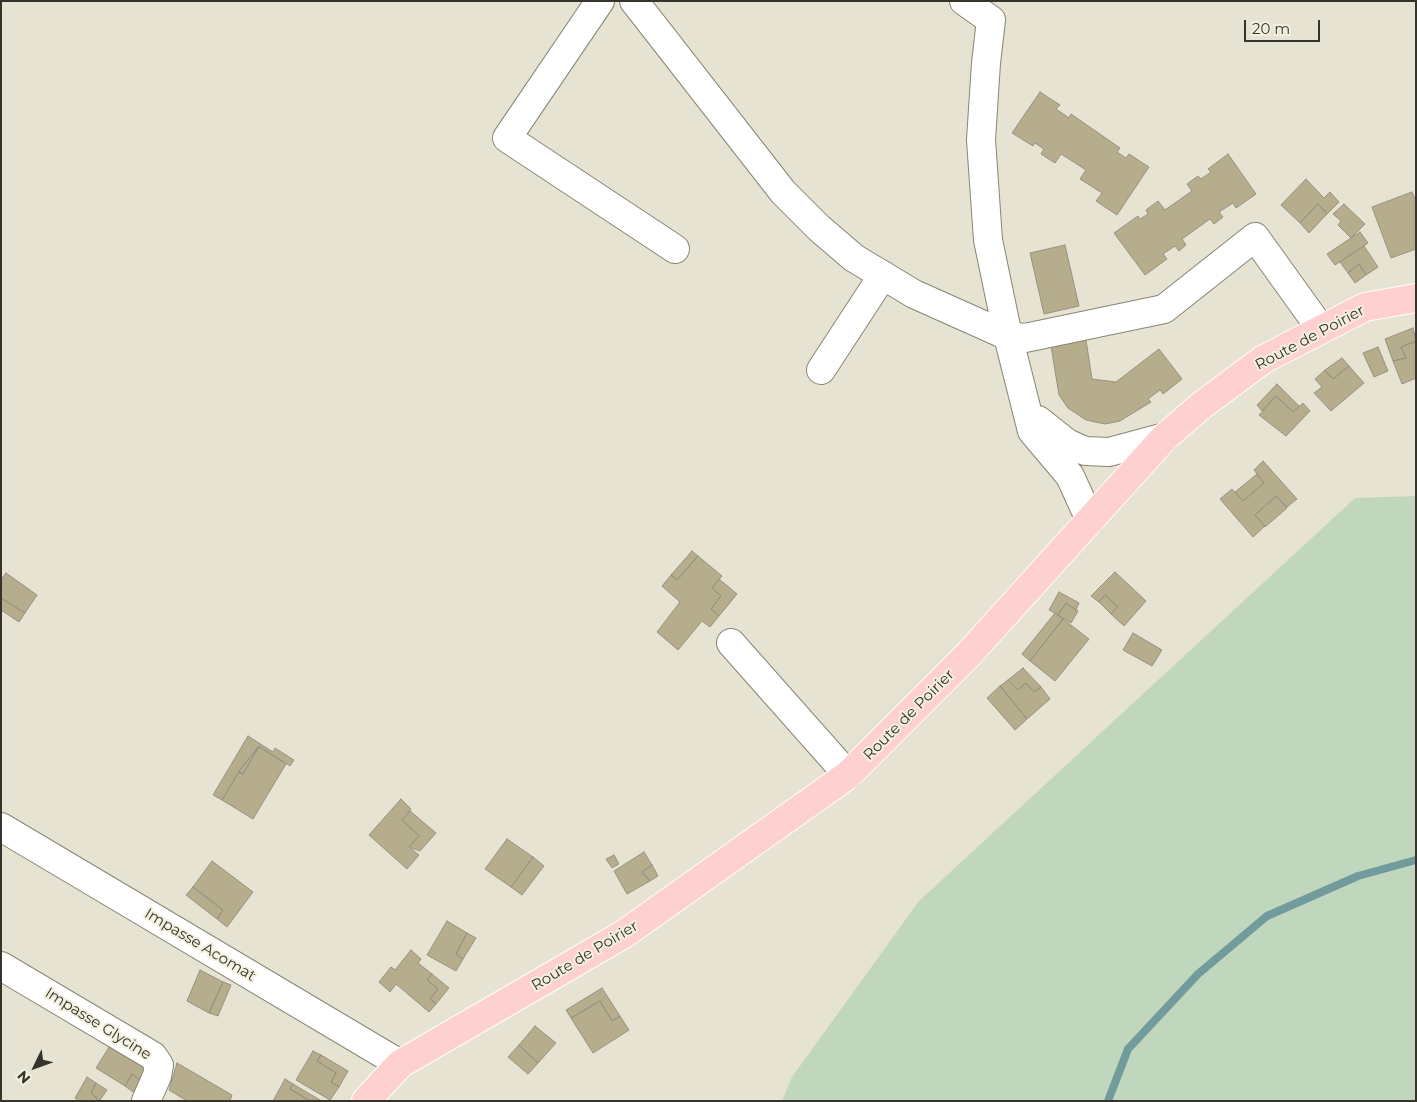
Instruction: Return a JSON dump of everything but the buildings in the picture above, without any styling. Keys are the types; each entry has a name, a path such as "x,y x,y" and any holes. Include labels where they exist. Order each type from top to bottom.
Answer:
{"main road":[{"name":"Route de Poirier","path":"366,1101 400,1064 624,934 848,775 968,655 1165,437 1202,405 1264,359 1365,307 1416,298"}],"street":[{"path":"600,1 507,138 675,249"},
{"path":"634,1 783,192 819,228 854,258 914,294 1008,336 1025,338 1164,309 1255,236 1321,329"},
{"path":"964,1 991,20 981,140 988,240 1008,336 1032,431 1070,476 1090,520"},
{"path":"821,370 883,276"},
{"path":"1024,397 1039,421 1067,443 1085,451 1109,452 1165,437"},
{"path":"731,643 848,775"},
{"name":"Impasse Acomat","path":"1,827 400,1064"},
{"name":"Impasse Glycine","path":"1,966 154,1056 159,1065 157,1076 146,1101"}],"green space":[{"path":"1416,496 1416,1101 782,1101 792,1077 919,901 1355,498"}],"waterway":[{"path":"1108,1101 1128,1049 1198,974 1267,916 1358,876 1416,860"}]}
